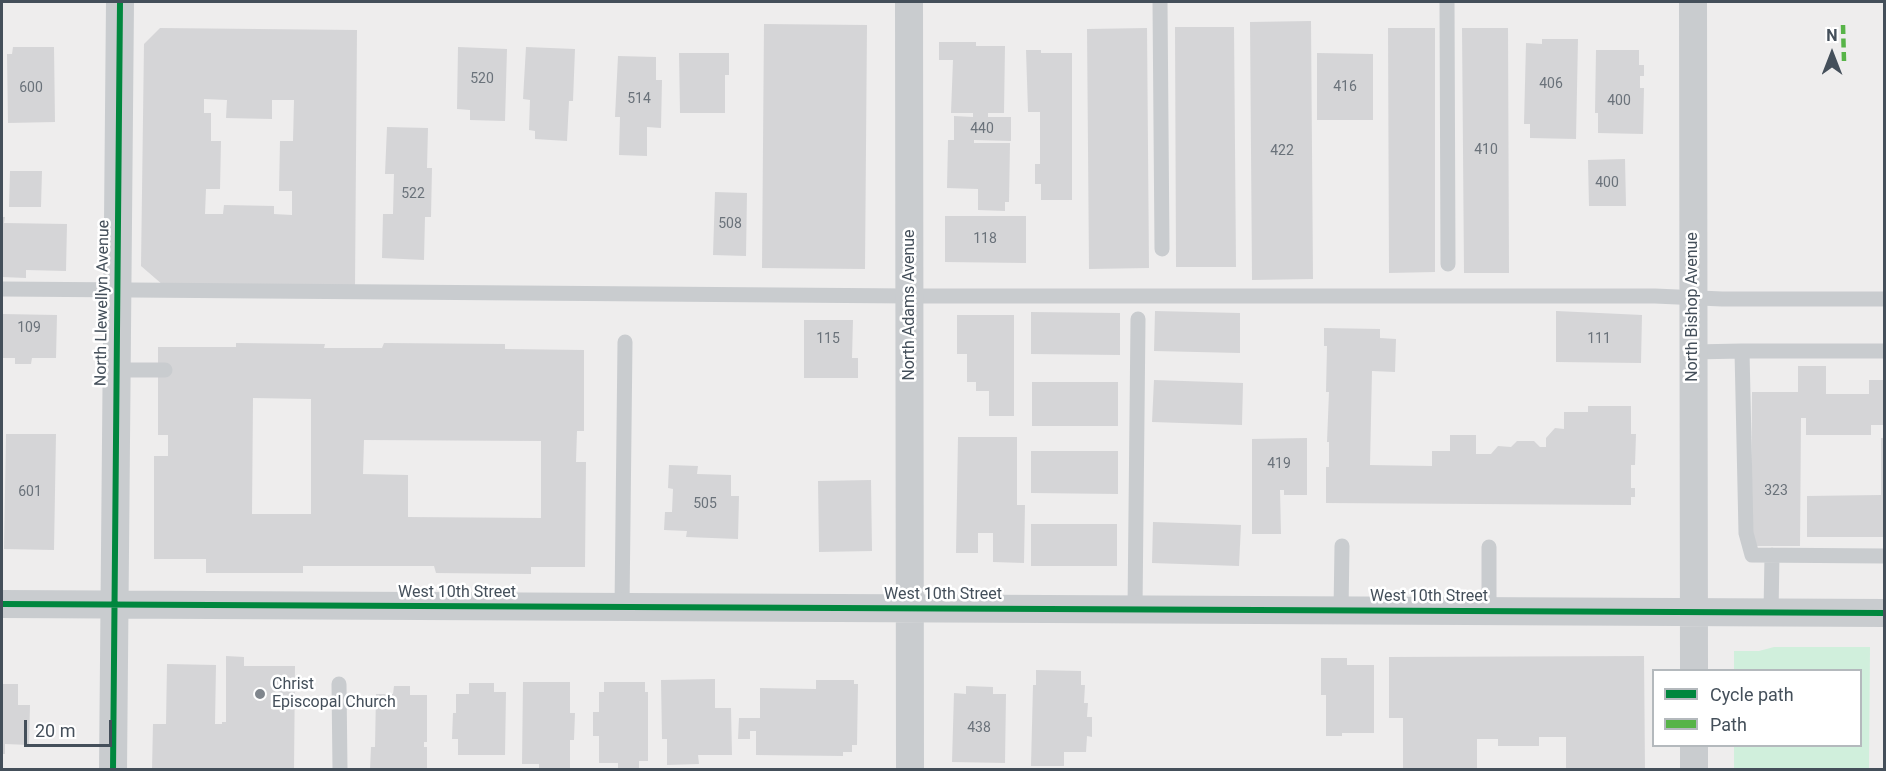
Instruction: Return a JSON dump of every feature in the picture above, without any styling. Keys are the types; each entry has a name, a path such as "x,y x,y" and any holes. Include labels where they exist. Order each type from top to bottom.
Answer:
{"street":[{"name":"North Llewellyn Avenue","path":"113,770 120,2"},
{"name":"North Adams Avenue","path":"909,2 910,770"},
{"name":"North Bishop Avenue","path":"1693,2 1694,669"},
{"name":"West 10th Street","path":"2,604 1884,613"},
{"path":"1694,747 1694,770"}],"lane":[{"path":"1160,2 1162,249"},
{"path":"1447,2 1448,264"},
{"path":"2,289 910,296 1655,296 1884,299"},
{"path":"1135,609 1138,319"},
{"path":"622,607 625,342"},
{"path":"1742,351 1746,533 1752,555 1884,556"},
{"path":"1693,352 1884,351"},
{"path":"116,370 165,370"},
{"path":"1341,611 1342,546"},
{"path":"1489,547 1489,611"},
{"path":"1772,555 1772,613"},
{"path":"339,684 340,770"}],"green space":[{"path":"1774,647 1870,647 1869,769 1734,769 1734,747 1862,747 1862,669 1734,669 1734,651 1759,651"}],"building":[{"path":"1311,21 1313,279 1252,280 1250,22"},
{"path":"764,24 867,25 865,269 762,268"},
{"path":"1175,27 1234,27 1236,267 1176,267"},
{"path":"160,28 357,30 355,286 163,285 141,266 144,44","holes":["204,99 227,100 226,118 272,119 272,100 294,100 293,141 280,141 279,191 292,191 292,215 274,214 274,206 224,205 223,214 205,214 206,189 220,189 221,141 211,141 211,113 204,113"]},
{"path":"1147,28 1149,268 1089,269 1087,29"},
{"path":"1388,28 1435,28 1435,272 1389,273"},
{"path":"1462,28 1508,28 1509,273 1464,273"},
{"path":"1542,39 1578,39 1576,139 1530,138 1530,124 1524,124 1526,43 1542,44"},
{"path":"939,42 976,42 976,46 1005,46 1004,113 988,113 988,117 1011,117 1011,141 974,140 974,143 1010,143 1009,202 1005,202 1005,211 978,210 978,189 947,188 948,140 954,140 954,116 973,117 973,113 951,113 953,60 939,60"},
{"path":"13,47 54,47 55,122 8,123 7,54 12,54"},
{"path":"458,47 507,49 505,121 470,120 470,110 457,109"},
{"path":"526,47 575,49 573,101 569,101 567,141 535,139 535,131 529,130 530,100 523,99"},
{"path":"1026,50 1041,50 1041,53 1072,53 1072,200 1041,200 1041,184 1035,184 1035,164 1040,164 1040,112 1028,112"},
{"path":"1596,50 1639,50 1639,65 1644,65 1644,76 1640,76 1640,88 1644,88 1643,134 1598,133 1598,113 1595,113"},
{"path":"679,53 729,53 729,75 725,75 725,113 680,113"},
{"path":"1317,53 1373,54 1373,120 1317,120"},
{"path":"618,56 656,57 656,80 662,80 661,128 647,127 647,156 619,155 620,117 615,117"},
{"path":"387,127 428,128 427,168 432,168 431,217 425,217 424,260 382,258 383,214 393,214 394,174 385,174"},
{"path":"1625,159 1626,206 1589,206 1588,160"},
{"path":"10,171 42,171 41,207 9,207"},
{"path":"715,192 747,193 746,256 713,255"},
{"path":"945,216 1026,216 1026,263 945,262"},
{"path":"2,217 5,217 4,223 67,224 66,271 26,270 26,278 2,277"},
{"path":"1155,311 1240,313 1240,353 1154,351"},
{"path":"1556,311 1642,315 1641,363 1556,362"},
{"path":"1031,312 1120,313 1120,355 1031,354"},
{"path":"2,314 57,315 56,358 32,358 31,364 15,364 15,358 2,358"},
{"path":"957,315 1014,315 1014,416 989,416 989,391 976,391 976,382 967,382 967,354 957,354"},
{"path":"804,320 853,320 852,358 858,358 858,378 804,378"},
{"path":"1324,328 1380,329 1380,338 1396,339 1395,372 1372,371 1370,465 1432,466 1432,451 1450,451 1450,435 1476,435 1476,454 1491,454 1498,446 1511,447 1517,441 1534,441 1540,447 1546,447 1546,438 1555,428 1564,429 1564,412 1588,412 1588,406 1631,406 1631,434 1636,434 1635,465 1631,465 1631,488 1635,488 1635,497 1631,497 1631,505 1326,503 1326,467 1329,467 1329,442 1327,442 1329,392 1326,392 1327,346 1324,346"},
{"path":"236,343 325,344 324,348 382,348 384,343 505,344 505,349 584,350 584,431 577,431 576,462 586,462 585,567 531,567 531,574 436,573 434,566 303,566 303,573 206,573 206,559 154,559 154,456 168,456 168,435 158,435 158,347 236,347","holes":["253,398 311,399 311,514 252,514","364,440 541,441 541,518 408,517 408,475 363,474"]},
{"path":"1798,366 1826,366 1826,394 1869,394 1869,380 1884,380 1884,425 1871,425 1871,435 1806,435 1806,418 1801,418 1800,546 1751,546 1752,392 1798,392"},
{"path":"1154,380 1243,383 1242,425 1152,422"},
{"path":"1032,382 1118,382 1118,426 1032,426"},
{"path":"6,434 56,434 54,550 4,549"},
{"path":"958,437 1017,437 1017,505 1025,505 1024,563 993,562 993,533 978,533 978,553 956,553"},
{"path":"1307,438 1307,495 1284,495 1284,490 1280,490 1281,534 1252,534 1252,439"},
{"path":"1881,438 1884,438 1884,537 1807,537 1807,496 1881,495"},
{"path":"1031,451 1118,451 1118,494 1031,493"},
{"path":"669,465 698,466 697,474 731,475 731,496 739,496 738,539 686,537 687,531 664,530 665,512 672,512 673,489 668,488"},
{"path":"871,480 872,551 819,552 818,481"},
{"path":"1153,522 1241,525 1239,566 1152,563"},
{"path":"1031,524 1117,524 1117,566 1031,566"},
{"name":"Christ Episcopal Church","path":"226,656 244,657 244,666 295,666 294,770 152,770 153,724 166,724 167,664 216,665 215,724 222,724 226,722"},
{"path":"1644,656 1645,770 1566,770 1566,737 1539,737 1539,746 1498,746 1498,739 1477,739 1477,770 1403,770 1403,718 1389,718 1389,657"},
{"path":"1321,658 1347,658 1347,665 1374,665 1374,733 1342,733 1342,736 1326,736 1326,695 1321,695"},
{"path":"1036,670 1081,671 1081,685 1085,685 1084,703 1088,703 1087,717 1092,717 1092,737 1087,736 1086,752 1064,752 1064,766 1031,766 1033,685 1036,685"},
{"path":"715,679 715,708 731,708 732,755 698,755 699,764 667,765 667,739 662,739 661,680"},
{"path":"816,680 854,680 854,684 858,684 857,745 852,745 852,752 843,752 843,756 756,755 756,731 750,731 750,739 738,739 739,718 760,718 760,688 816,689"},
{"path":"523,682 570,682 570,713 575,713 574,740 570,740 570,770 539,770 539,764 522,764"},
{"path":"604,682 645,682 645,692 648,692 648,761 639,761 639,769 618,769 618,763 599,763 599,736 593,736 593,712 599,712 599,692 604,692"},
{"path":"469,683 494,683 494,692 506,692 505,755 458,755 458,739 452,739 453,713 456,713 456,694 469,694"},
{"path":"2,684 18,684 18,705 30,705 29,745 5,744 5,754 2,754"},
{"path":"394,686 410,686 410,695 427,695 427,742 424,742 424,747 427,747 427,770 370,770 371,747 375,747 376,694 393,694"},
{"path":"966,686 993,687 993,694 1006,694 1005,763 952,762 954,693 966,694"}],"marked path":[{"path":"1843,25 1844,61"}],"cycle path":[{"path":"113,770 120,2"},
{"path":"2,604 1884,613"}],"place":[{"name":"Christ Episcopal Church","path":"260,694"}]}
